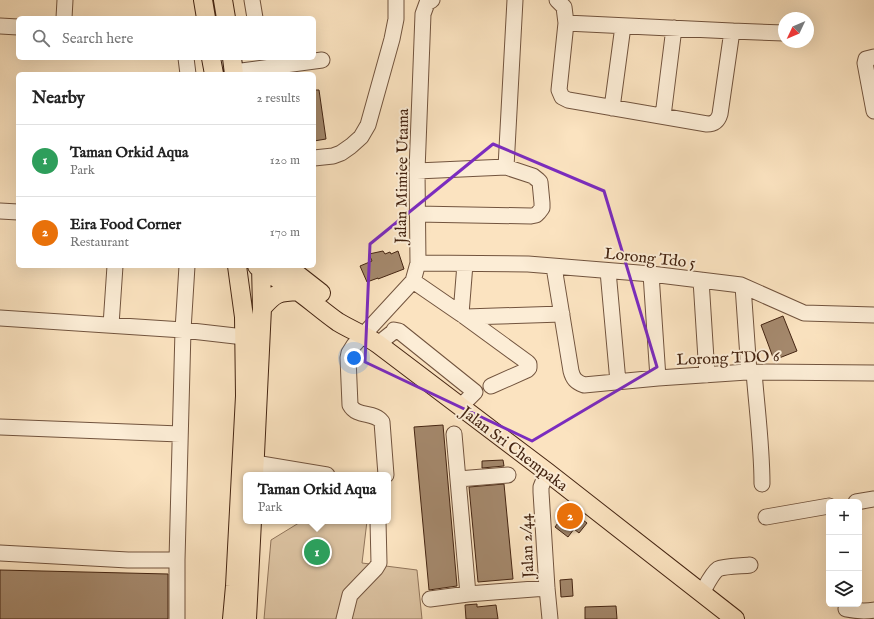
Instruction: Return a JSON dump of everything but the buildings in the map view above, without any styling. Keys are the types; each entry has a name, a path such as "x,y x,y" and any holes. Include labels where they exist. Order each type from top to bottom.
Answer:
{"main road":[{"path":"203,0 206,16"},
{"path":"223,0 226,16"},
{"path":"212,60 214,72"},
{"path":"237,268 244,317"},
{"path":"232,619 245,396 244,317 248,280 257,268"},
{"path":"254,469 262,308 258,268"},
{"name":"Jalan Sri Chempaka","path":"260,268 276,277 292,275 344,312 369,338 547,472 735,619"},
{"path":"262,308 270,298 284,292 292,275"},
{"path":"247,619 252,524"}],"street":[{"path":"64,16 65,0"},
{"path":"252,0 255,16"},
{"path":"316,158 333,156 341,153 361,136 368,125 392,39 396,19 396,0"},
{"name":"Jalan Mimiee Utama","path":"414,281 418,263 417,171 423,14 427,3 432,0"},
{"path":"506,166 515,0"},
{"path":"557,0 564,7 566,23 559,85 560,94 565,99 612,108 711,124 715,122 720,114 732,31"},
{"path":"566,23 778,33"},
{"path":"0,26 16,27"},
{"path":"612,108 623,26"},
{"path":"663,116 674,28"},
{"path":"874,57 866,59 865,63 874,111"},
{"path":"186,60 188,72"},
{"path":"234,68 263,63 322,60"},
{"path":"417,171 506,166 533,176 538,180 542,204 542,208 539,212 536,215 531,216 418,214"},
{"path":"0,212 16,212"},
{"name":"Lorong Tdo 5","path":"418,263 528,264 651,274 743,286 802,313 874,316"},
{"path":"464,316 465,264"},
{"path":"464,316 562,314 554,267"},
{"path":"111,325 114,268"},
{"path":"177,619 180,434 183,330 187,268"},
{"path":"608,271 618,382"},
{"path":"651,274 658,378"},
{"path":"701,280 707,375"},
{"path":"386,472 382,422 376,417 354,411 349,401 348,355 351,350 369,338 414,281 529,364 529,368 526,370 491,386"},
{"path":"743,286 751,372 760,435 762,484"},
{"name":"Lorong TDO 6","path":"562,314 573,378 578,383 584,385 658,378 751,372 874,373"},
{"path":"0,318 183,330 244,337"},
{"path":"0,427 180,434"},
{"path":"454,434 468,594"},
{"path":"254,469 290,472"},
{"name":"Jalan 2/44","path":"547,472 541,487 541,492 550,619"},
{"path":"458,479 508,475"},
{"path":"862,501 874,499"},
{"path":"766,517 826,507"},
{"path":"344,619 350,595 379,563 378,524"},
{"path":"0,553 128,560 177,560"},
{"path":"702,593 715,572 719,569 724,567 750,565"},
{"path":"430,599 468,594 547,588"},
{"path":"846,609 866,612 874,610"}],"highlighted area":[{"path":"493,144 604,191 657,367 532,441 365,362 370,244"}],"shaded area":[{"path":"297,524 367,524 362,563 417,570 422,619 264,619 271,540"}],"place":[{"name":"Eira Food Corner","path":"570,516"},
{"name":"Taman Orkid Aqua","path":"317,552"}]}
